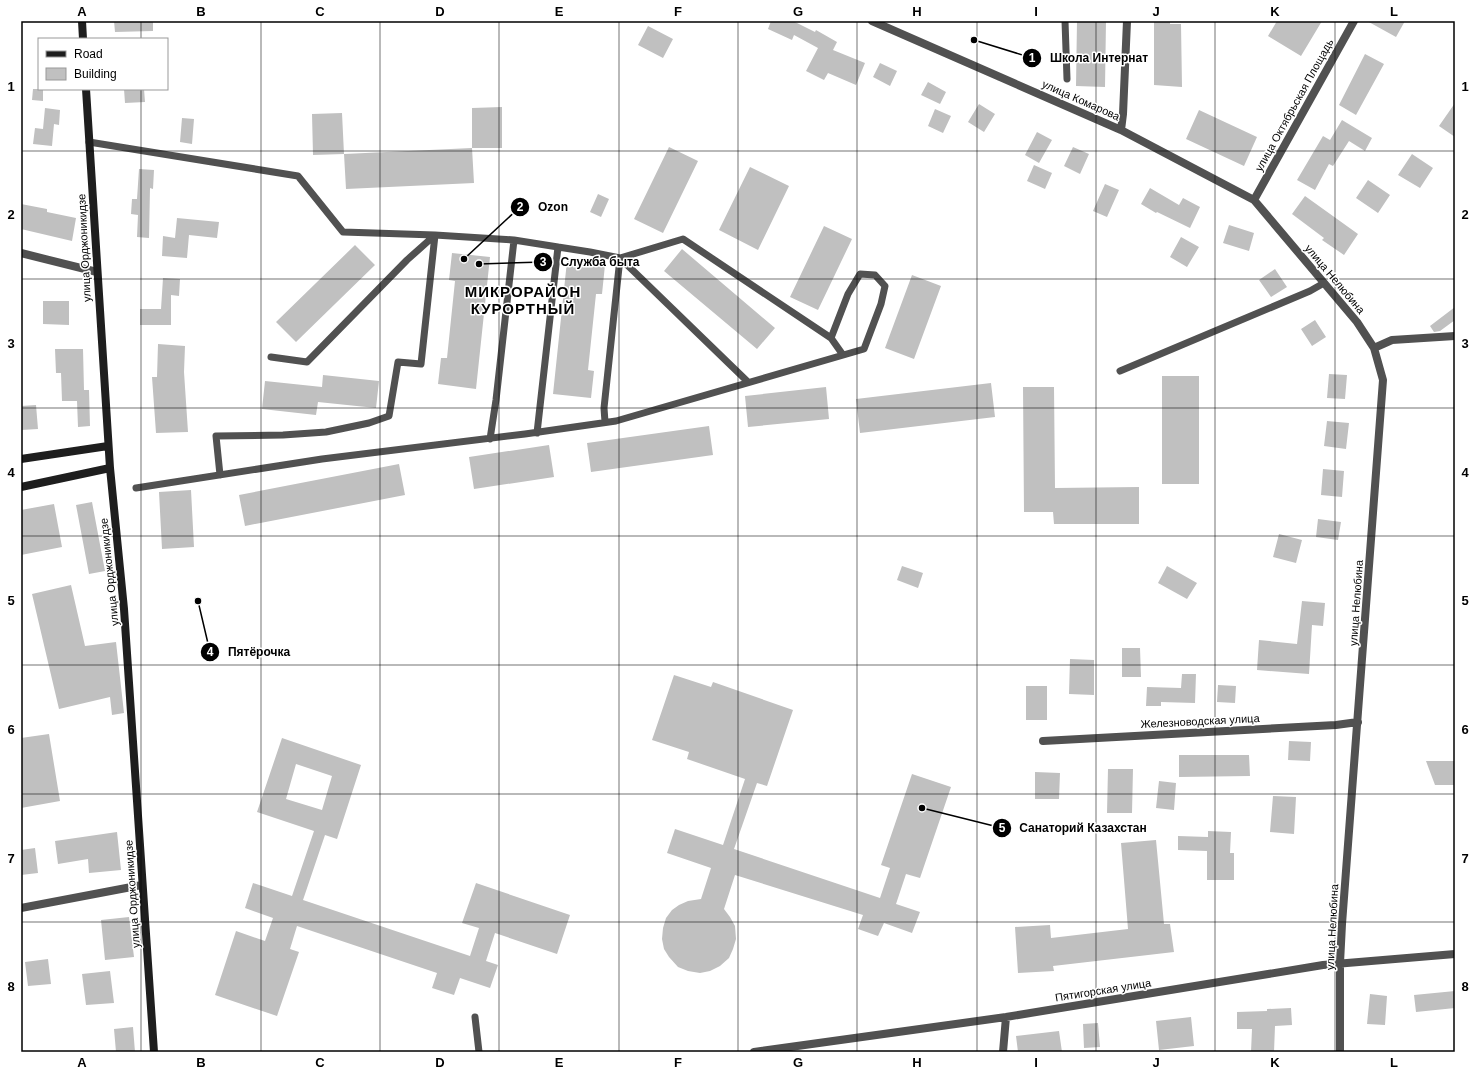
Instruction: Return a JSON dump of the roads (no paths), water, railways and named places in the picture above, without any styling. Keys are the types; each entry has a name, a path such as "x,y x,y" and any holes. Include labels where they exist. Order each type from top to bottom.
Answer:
{"main road":[{"path":"82,21 83,38"},
{"name":"улица Орджоникидзе","path":"86,90 108,446 124,610 154,1052"},
{"path":"21,459 108,446"},
{"path":"21,486 110,468"}],"street":[{"name":"улица Комарова","path":"872,21 1121,130 1254,200"},
{"path":"1121,130 1127,21"},
{"name":"улица Октябрьская Площадь","path":"1254,200 1354,21"},
{"name":"улица Нелюбина","path":"1254,200 1357,322 1374,348 1383,380 1340,963 1340,1052"},
{"path":"21,253 97,272"},
{"path":"1374,348 1392,340 1455,336"},
{"name":"Железноводская улица","path":"1043,741 1336,725 1358,722"},
{"path":"21,908 142,885"},
{"name":"Пятигорская улица","path":"754,1052 1006,1017 1323,965 1455,954"},
{"path":"1003,1052 1006,1017"}],"lane":[{"path":"1065,21 1067,79"},
{"path":"89,142 298,176 342,232 435,235 514,240 620,258 683,239 831,338 842,355"},
{"path":"271,357 308,362 406,260 435,235"},
{"path":"220,475 216,436 283,435 326,432 369,423 389,416 398,362 421,364 435,235"},
{"path":"490,439 496,400 514,240"},
{"path":"537,432 558,247"},
{"path":"620,258 748,382"},
{"path":"605,422 604,408 620,258"},
{"path":"136,488 322,459 490,439 616,421 842,355 864,350 881,304 885,286 875,275 860,274 848,294 831,338"},
{"path":"1120,371 1310,291 1324,283"},
{"path":"475,1017 479,1052"}],"place":[{"name":"Школа Интернат","path":"974,40"},
{"name":"Ozon","path":"464,259"},
{"name":"Служба быта","path":"479,264"},
{"name":"Пятёрочка","path":"198,601"},
{"name":"Санаторий Казахстан","path":"922,808"}],"district":[{"name":"МИКРОРАЙОН КУРОРТНЫЙ","path":"523,300"}]}
